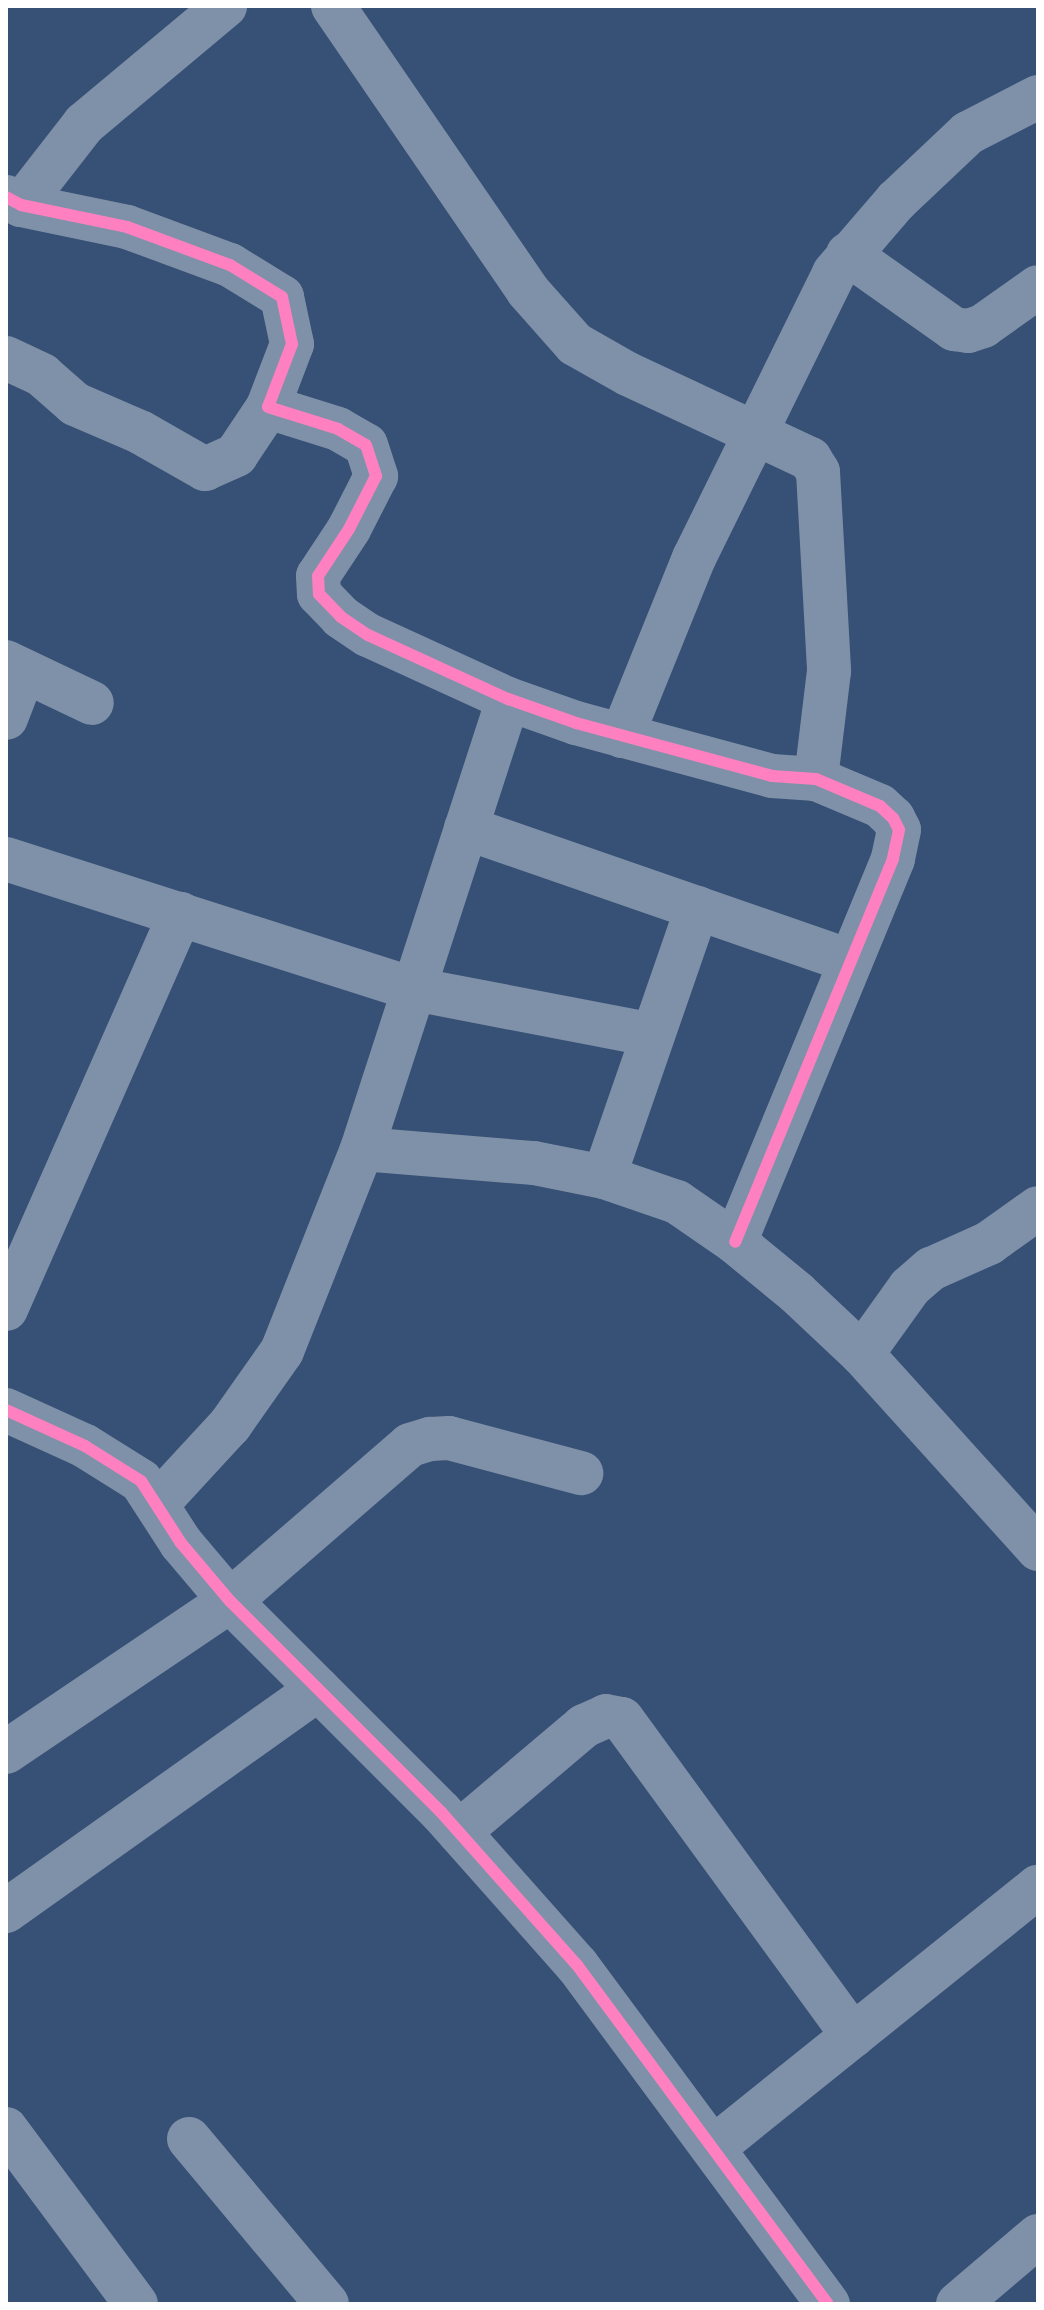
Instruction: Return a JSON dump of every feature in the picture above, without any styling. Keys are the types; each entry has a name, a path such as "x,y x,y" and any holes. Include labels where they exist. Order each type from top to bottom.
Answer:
{"street":[{"path":"6,358 42,375 75,404 140,432 205,469 236,455 268,407 292,344 282,297 230,265 127,227 14,201 84,124 225,6"},
{"path":"333,6 528,291 575,344 595,358 810,459 821,486 829,671 816,779"},
{"path":"622,736 694,558 756,436 820,297 848,254 896,201 968,133 1038,97"},
{"path":"848,254 954,329 968,331 983,326 1038,287"},
{"path":"268,407 338,429 366,445 376,476 349,529 318,576 319,594 341,617 368,635 508,699 622,736 772,776 816,779 880,806 899,830 893,859 735,1242"},
{"path":"6,718 15,666 92,703"},
{"path":"157,1504 230,1425 282,1351 362,1149 508,699"},
{"path":"466,828 851,961"},
{"path":"6,859 414,989 653,1035"},
{"path":"604,1177 697,908"},
{"path":"6,1309 180,914"},
{"path":"362,1149 534,1163 604,1177 677,1202 735,1242 797,1293 862,1354 1038,1549"},
{"path":"862,1354 910,1287 931,1269 989,1243 1038,1208"},
{"path":"6,1410 119,1465 141,1481 181,1543 230,1601 459,1832 577,1965 828,2304"},
{"path":"6,1752 230,1601 410,1445 449,1438 581,1473"},
{"path":"6,1911 318,1689"},
{"path":"459,1832 584,1726 606,1716 622,1719 853,2036"},
{"path":"713,2148 1038,1887"},
{"path":"6,2129 136,2304"},
{"path":"189,2139 327,2304"},
{"path":"970,2301 1038,2236"}],"cycle path":[{"path":"6,197 21,205 127,227 230,265 282,297 292,344 268,407 338,429 366,445 376,476 349,529 318,576 319,594 341,617 368,635 508,699 576,723 772,776 816,779 880,806 893,818 899,830 893,859 735,1242"},
{"path":"6,1410 85,1446 141,1481 181,1543 230,1601 441,1812 577,1965 828,2304"}]}
